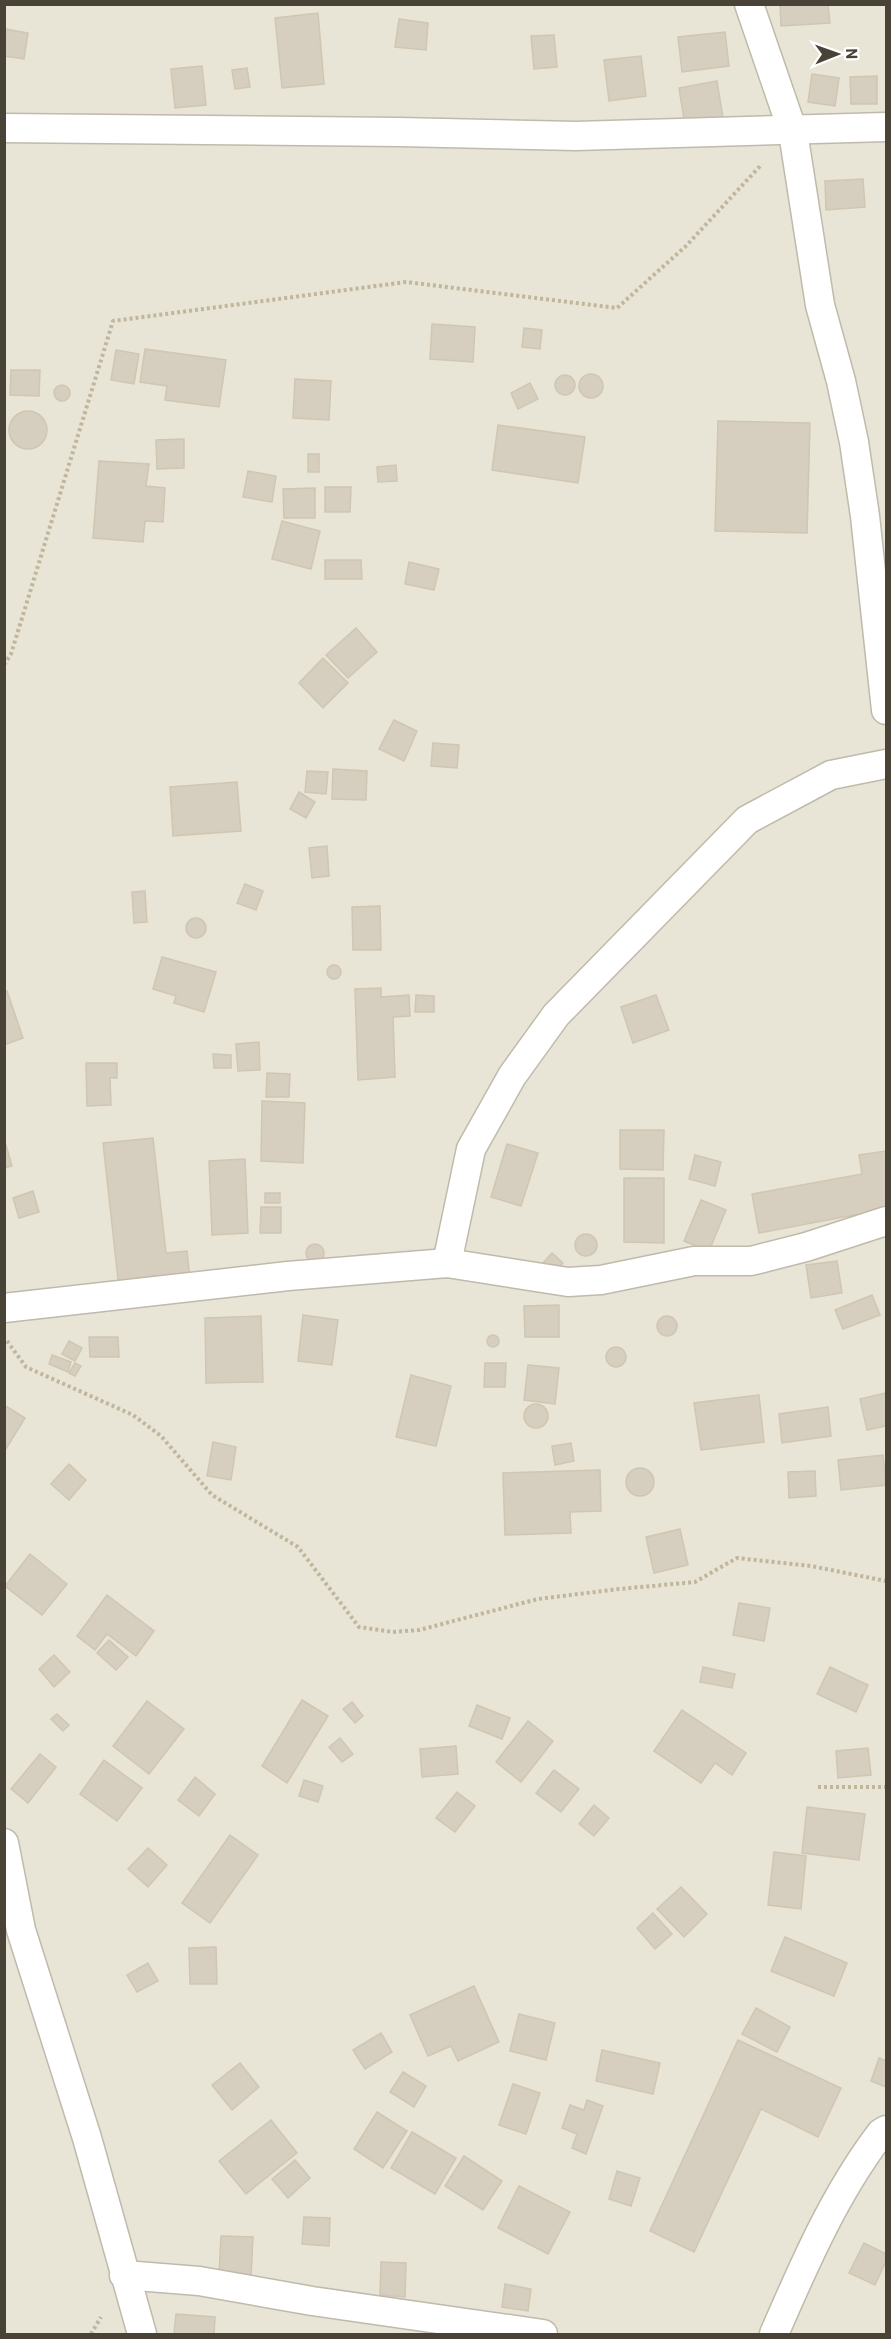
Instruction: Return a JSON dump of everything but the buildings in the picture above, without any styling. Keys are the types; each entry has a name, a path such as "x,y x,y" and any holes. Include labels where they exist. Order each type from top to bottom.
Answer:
{"street":[{"path":"748,4 793,132 820,305 841,381 854,442 865,516 886,710"},
{"path":"4,128 576,136 886,128"},
{"path":"447,1263 471,1149 512,1076 556,1015 747,820 831,775 886,764"},
{"path":"4,1308 288,1276 447,1263 568,1282 601,1280 694,1261 751,1261 806,1247 886,1221"},
{"path":"4,1843 21,1930 87,2138 142,2334"},
{"path":"774,2334 820,2235 858,2164 881,2133 886,2130"},
{"path":"124,2275 199,2281 312,2301 543,2334"}],"path":[{"path":"4,665 11,654 113,321 406,282 617,308 685,247 793,132"},
{"path":"4,1335 26,1367 133,1415 161,1436 212,1495 298,1547 359,1626 393,1632 419,1630 538,1599 695,1582 737,1558 811,1566 886,1581"},
{"path":"818,1787 886,1787"}],"shaded area":[{"path":"5,5 886,5 886,2334 5,2334"}]}
